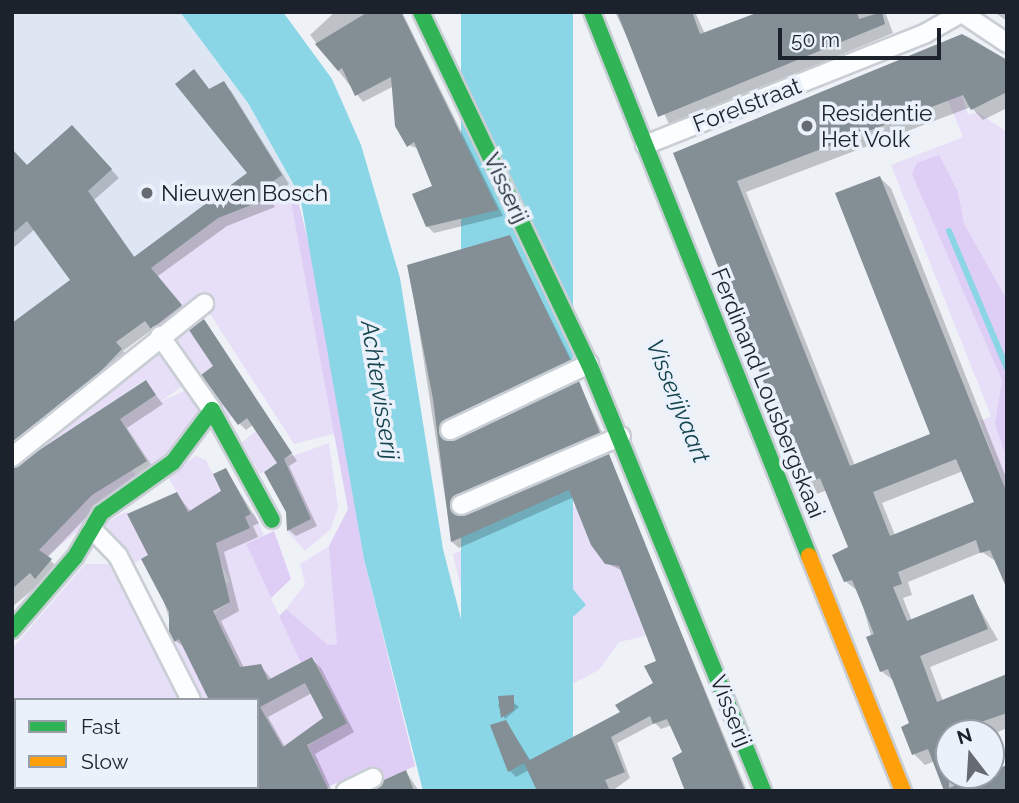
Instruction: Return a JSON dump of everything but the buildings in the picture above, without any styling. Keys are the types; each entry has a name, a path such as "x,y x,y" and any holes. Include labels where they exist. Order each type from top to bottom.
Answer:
{"street":[{"name":"Visserij","path":"421,12 621,436 762,791"},
{"name":"Ferdinand Lousbergskaai","path":"593,12 903,791"},
{"path":"963,13 1007,43"},
{"name":"Forelstraat","path":"645,145 963,13"},
{"path":"12,457 160,336 204,304"},
{"path":"160,336 212,410 272,520"},
{"path":"450,430 589,364"},
{"path":"12,630 92,529 101,513 173,462 212,410"},
{"path":"461,505 621,436"},
{"path":"92,529 118,556 190,698"},
{"path":"346,791 373,778"}],"shaded area":[{"name":"Nieuwen Bosch","path":"12,12 180,12 248,103 295,188 219,218 12,369"},
{"path":"960,90 968,115 977,112 1007,132 1006,491 980,421 991,416 891,165 963,137 946,96"},
{"path":"939,155 958,192 964,224 1007,300 1007,460 995,424 1002,380 912,174 917,163"},
{"path":"295,188 318,282 364,559 415,766 380,782 368,771 327,787 308,746 346,722 313,657 301,663 279,616 286,609 328,645 337,644 329,546 348,509 289,191"},
{"path":"289,191 337,433 294,444 201,300 155,326 150,318 175,298 159,277 146,286 138,277 220,217"},
{"path":"184,322 242,410 228,419 204,373 199,376 169,333"},
{"path":"158,352 185,384 160,402 188,389 202,409 155,471 120,419 156,396 145,380 56,441 12,491 12,466"},
{"path":"256,431 277,463 260,474 242,442"},
{"path":"329,443 338,507 331,529 305,551 287,531 311,519 284,459"},
{"path":"196,456 206,460 221,491 188,512 167,475"},
{"path":"128,466 140,481 26,573 15,558"},
{"path":"224,497 241,532 250,528 245,517 254,513 264,535 246,544 301,663 236,698 208,698 199,698 170,644 230,602 226,594 205,606 199,596 230,582 220,561 197,572 192,561 218,548 214,539 178,559 169,544 129,566 106,523 127,511 140,540 174,520 184,536 206,523 200,512","holes":["218,622 228,642 213,650 219,659 226,657 232,670 261,664 265,674 208,698 182,643"]},
{"path":"577,505 605,564 619,566 646,636 619,642 599,670 509,717 510,728 492,724 453,554"},
{"path":"274,531 291,579 271,598 246,544"},
{"path":"329,546 337,644 328,645 286,609 305,584 300,564"},
{"path":"85,564 109,564 179,698 14,698 14,789 180,789 12,791 12,649"},
{"path":"305,683 330,732 308,746 301,734 283,747 260,707"}],"water":[{"name":"Achtervisserij","path":"180,12 283,12 332,79 361,145 400,278 443,549 505,791 423,791 364,559 300,196 248,103"},
{"path":"461,12 573,12 573,791 461,791"},
{"path":"551,589 573,589 586,605 574,616 562,609 542,625 559,646 556,656 543,659 515,625 534,614"}],"waterway":[{"path":"949,231 1007,368"}],"traffic: fast":[{"path":"421,12 589,364 763,791"},
{"path":"592,12 809,556"},
{"path":"12,630 75,557 101,513 173,462 212,410 272,520"}],"traffic: slow":[{"path":"809,556 903,791"}],"place":[{"name":"Residentie Het Volk","path":"807,126"},
{"name":"Nieuwen Bosch","path":"147,193"}],"water label":[{"name":"Visserijvaart","path":"678,401"}]}
